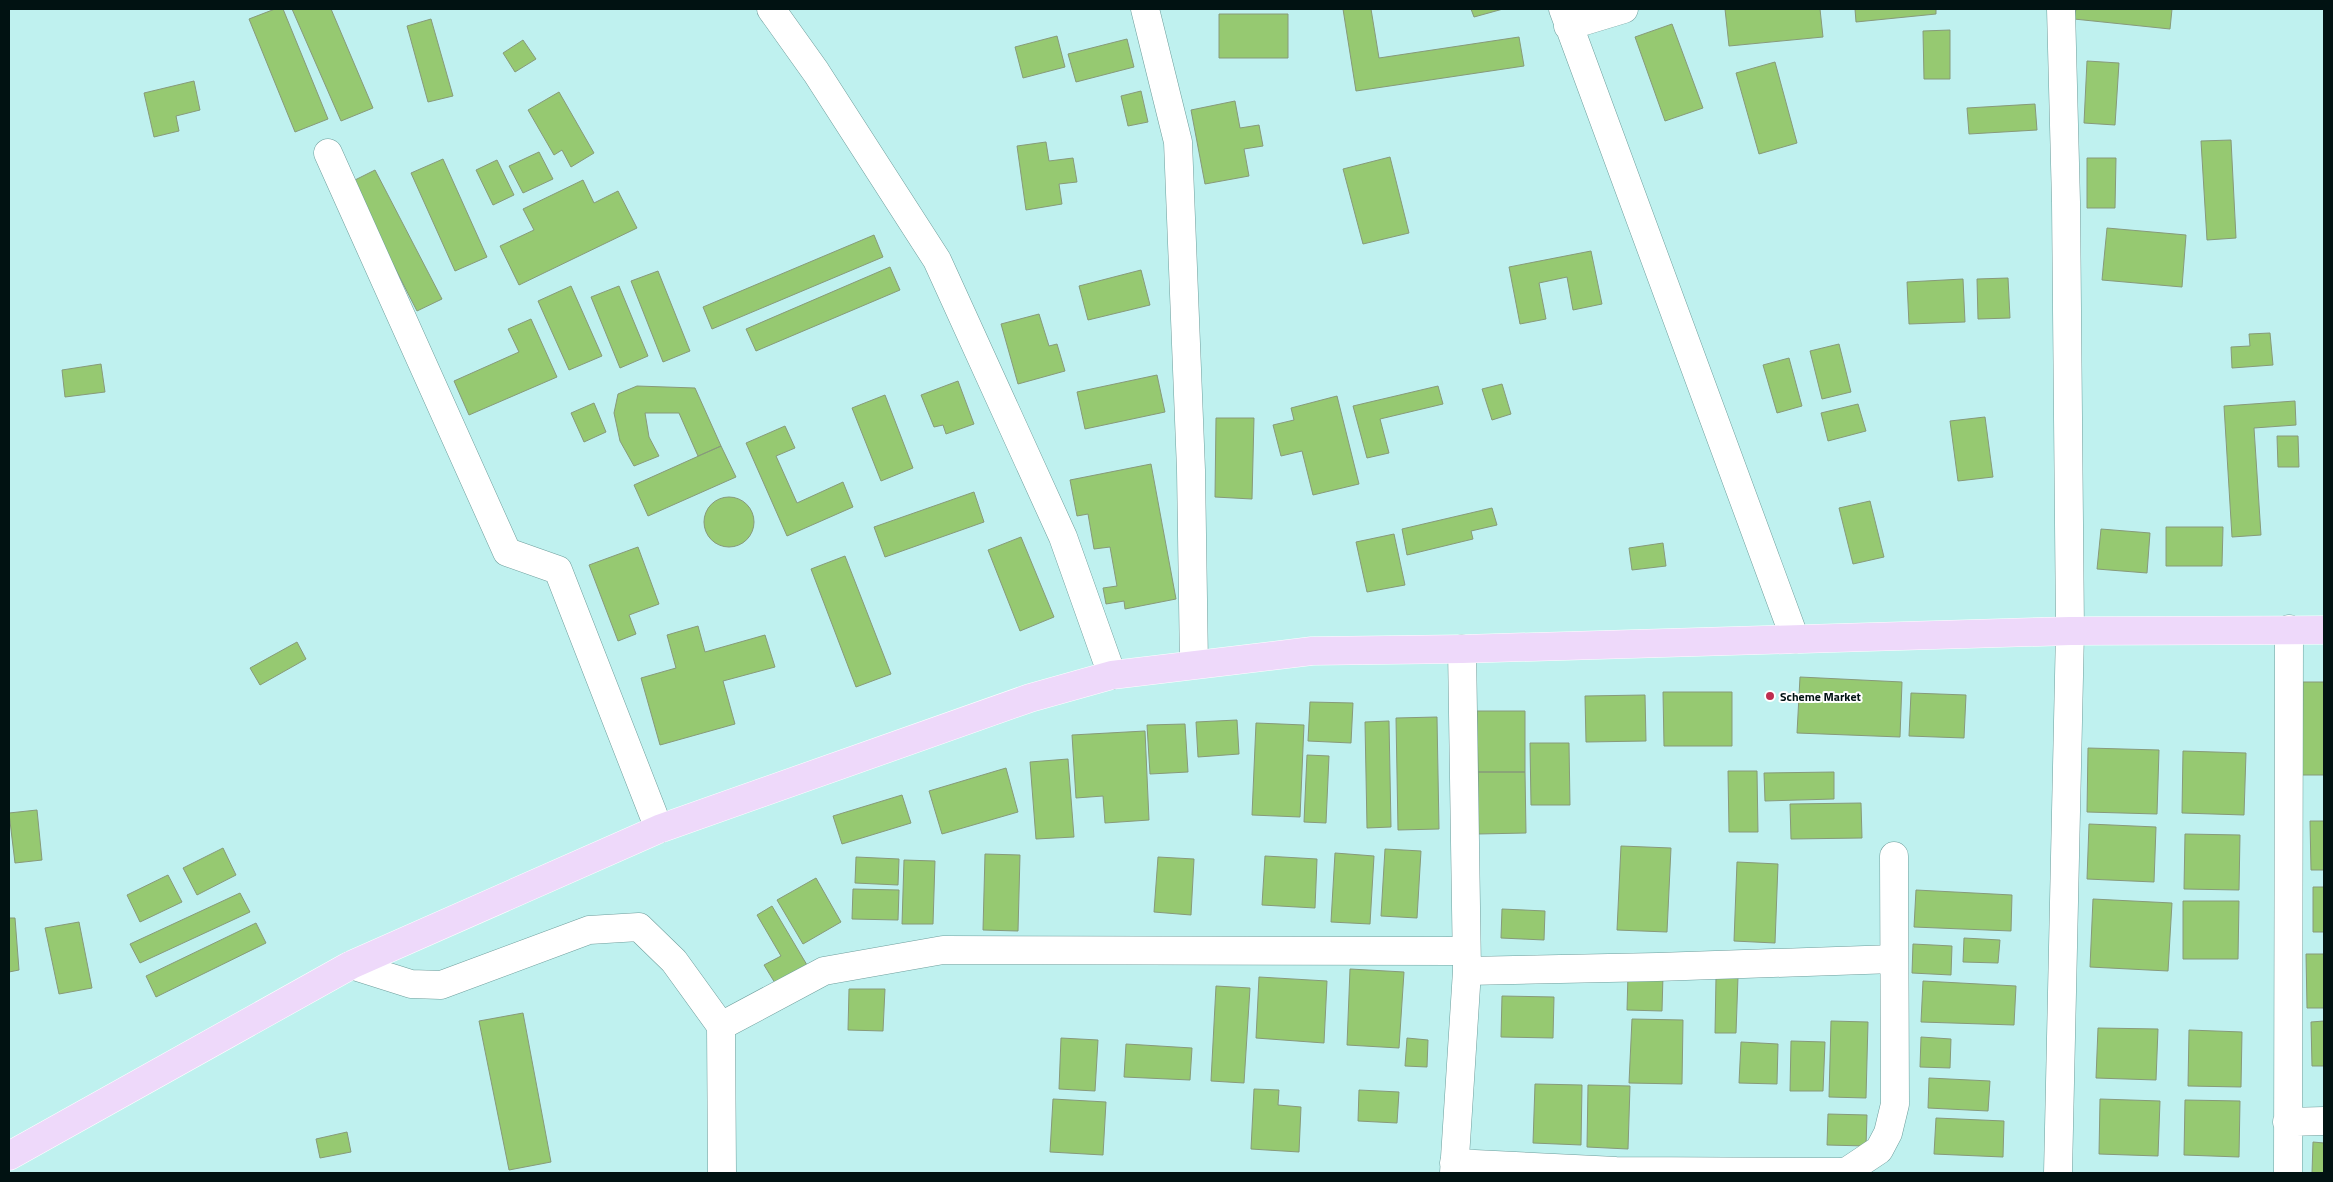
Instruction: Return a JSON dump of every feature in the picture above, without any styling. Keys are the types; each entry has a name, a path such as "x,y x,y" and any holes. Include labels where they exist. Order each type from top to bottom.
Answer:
{"main road":[{"path":"9,1156 351,965 659,829 1030,698 1112,675 1312,651 1462,649 2070,631 2324,630"}],"street":[{"path":"771,9 816,72 937,260 1063,537 1112,675"},
{"path":"1145,9 1178,142 1191,470 1194,664"},
{"path":"1624,9 1566,17 1795,639"},
{"path":"2058,1173 2070,631 2066,202 2061,9"},
{"path":"328,153 507,552 558,570 659,829"},
{"path":"2288,1173 2289,629"},
{"path":"1462,649 1467,961 1454,1168 1616,1172 1846,1172 1879,1150 1888,1133 1895,1104 1894,856"},
{"path":"351,965 411,984 441,985 589,930 639,927 674,961 721,1026 722,1173"},
{"path":"721,1026 824,971 943,950 1657,967 1894,959"},
{"path":"2288,1122 2324,1121"}],"building":[{"path":"275,9 283,9 328,119 295,132 249,19"},
{"path":"292,9 331,9 373,108 341,121"},
{"path":"1343,9 1371,9 1379,58 1519,37 1524,66 1356,91"},
{"path":"1471,9 1503,9 1474,17"},
{"path":"1725,9 1820,9 1823,37 1729,46"},
{"path":"1855,9 1936,9 1936,14 1856,22"},
{"path":"2076,9 2172,9 2170,29 2074,19"},
{"path":"1219,14 1288,14 1288,58 1219,58"},
{"path":"431,19 453,96 428,102 407,26"},
{"path":"1672,24 1703,108 1665,121 1635,37"},
{"path":"1950,30 1950,79 1924,79 1923,31"},
{"path":"1057,36 1065,67 1023,78 1015,47"},
{"path":"1127,39 1134,67 1076,82 1068,54"},
{"path":"523,40 536,59 515,72 503,53"},
{"path":"2087,61 2119,63 2115,125 2084,123"},
{"path":"1775,62 1797,143 1759,154 1736,73"},
{"path":"194,81 200,110 176,116 179,131 154,137 144,93"},
{"path":"1141,91 1148,122 1128,126 1121,96"},
{"path":"559,92 594,153 571,167 562,150 554,155 528,110"},
{"path":"1235,101 1240,128 1259,125 1263,146 1244,149 1249,176 1205,184 1191,110"},
{"path":"2035,104 2037,130 1969,134 1967,108"},
{"path":"2231,140 2236,238 2207,240 2201,141"},
{"path":"1046,142 1049,161 1073,158 1077,182 1059,184 1062,204 1026,210 1017,146"},
{"path":"539,152 553,179 523,193 509,166"},
{"path":"1390,157 1409,233 1363,244 1343,169"},
{"path":"2087,158 2116,158 2115,208 2087,208"},
{"path":"443,159 487,257 455,271 411,173"},
{"path":"497,160 514,195 493,205 476,170"},
{"path":"375,170 442,299 417,311 351,182"},
{"path":"583,180 594,203 618,191 637,228 519,285 500,246 534,230 523,209"},
{"path":"2107,228 2186,235 2182,287 2102,280"},
{"path":"874,235 883,257 712,329 703,307"},
{"path":"1591,251 1602,304 1573,310 1567,277 1539,283 1546,319 1520,324 1509,267"},
{"path":"890,267 900,290 756,351 746,329"},
{"path":"1141,270 1150,305 1088,320 1079,286"},
{"path":"658,271 690,351 663,362 631,281"},
{"path":"2008,278 2010,318 1978,319 1977,279"},
{"path":"1963,279 1965,322 1909,324 1907,282"},
{"path":"571,286 602,356 569,370 538,301"},
{"path":"619,286 648,356 620,368 591,297"},
{"path":"1039,314 1049,346 1057,344 1065,371 1018,384 1001,324"},
{"path":"531,319 557,377 469,415 454,381 519,352 508,329"},
{"path":"2270,333 2273,365 2232,368 2231,347 2250,346 2249,334"},
{"path":"1839,344 1851,392 1822,399 1810,351"},
{"path":"1789,358 1802,406 1777,413 1763,365"},
{"path":"101,364 105,392 65,397 62,370"},
{"path":"1157,375 1165,412 1085,429 1077,392"},
{"path":"958,381 974,424 946,434 943,425 934,427 921,395"},
{"path":"1502,384 1511,414 1492,420 1482,389"},
{"path":"637,386 695,388 721,446 698,456 679,413 645,413 649,437 659,456 634,466 620,441 614,413 618,394"},
{"path":"1438,386 1443,404 1380,419 1389,453 1367,458 1353,406"},
{"path":"885,395 913,468 881,481 852,408"},
{"path":"1337,396 1359,484 1313,495 1302,451 1281,456 1273,425 1294,420 1291,408"},
{"path":"2295,401 2296,425 2254,428 2261,535 2232,537 2224,406"},
{"path":"594,403 606,432 584,442 571,413"},
{"path":"1858,404 1866,431 1828,441 1821,413"},
{"path":"1985,417 1993,477 1958,481 1950,421"},
{"path":"1216,418 1254,418 1252,499 1215,497"},
{"path":"785,426 795,448 776,456 797,503 843,482 853,507 787,536 746,443"},
{"path":"2277,436 2298,436 2299,467 2278,467"},
{"path":"721,446 736,477 648,516 634,485"},
{"path":"1151,464 1176,599 1125,609 1124,601 1106,604 1103,588 1117,586 1110,547 1094,549 1088,514 1077,516 1070,480"},
{"path":"974,492 984,522 885,557 874,527"},
{"path":"724,497 734,497 747,504 754,517 754,527 747,540 734,547 724,547 715,543 708,536 704,527 704,517 708,508 715,501"},
{"path":"1870,501 1884,557 1853,564 1839,508"},
{"path":"1492,508 1497,525 1471,531 1473,539 1407,555 1402,529"},
{"path":"2166,527 2223,527 2222,566 2166,566"},
{"path":"2101,529 2150,533 2147,573 2097,569"},
{"path":"1394,534 1405,585 1367,592 1356,542"},
{"path":"1021,537 1054,617 1020,631 988,550"},
{"path":"1663,543 1666,566 1632,570 1629,548"},
{"path":"638,547 659,604 629,615 636,634 618,641 589,565"},
{"path":"845,556 891,674 856,687 811,569"},
{"path":"698,626 705,652 765,635 775,667 723,681 735,724 660,745 641,678 676,668 667,635"},
{"path":"297,642 306,659 260,685 250,668"},
{"path":"1800,677 1902,682 1900,737 1797,733"},
{"path":"2303,682 2324,682 2324,775 2302,775"},
{"path":"1663,692 1732,692 1732,746 1664,746"},
{"path":"1911,693 1966,695 1964,738 1909,736"},
{"path":"1645,695 1646,741 1586,742 1585,696"},
{"path":"1310,702 1353,703 1351,743 1308,741"},
{"path":"1477,711 1525,711 1525,772 1478,772"},
{"path":"1437,717 1439,829 1398,830 1396,718"},
{"path":"1237,720 1239,754 1198,757 1196,722"},
{"path":"1389,721 1391,827 1367,828 1365,722"},
{"path":"1256,723 1304,725 1300,817 1252,815"},
{"path":"1185,724 1188,772 1150,774 1147,725"},
{"path":"1145,731 1149,820 1105,823 1103,796 1076,798 1072,735"},
{"path":"1530,743 1569,743 1570,805 1531,805"},
{"path":"2088,748 2159,750 2157,814 2087,812"},
{"path":"2183,751 2246,753 2244,815 2182,813"},
{"path":"1307,755 1329,756 1326,823 1304,822"},
{"path":"1068,759 1074,837 1036,839 1030,762"},
{"path":"1006,768 1018,812 942,834 929,791"},
{"path":"1728,771 1757,771 1758,832 1729,832"},
{"path":"1478,772 1525,772 1526,833 1478,834"},
{"path":"1834,772 1834,799 1765,801 1764,773"},
{"path":"902,795 911,823 842,844 833,816"},
{"path":"1861,803 1862,838 1791,839 1790,804"},
{"path":"37,810 42,860 15,863 9,813"},
{"path":"2310,821 2324,821 2324,870 2311,870"},
{"path":"2089,824 2156,827 2154,882 2087,879"},
{"path":"2185,834 2240,835 2239,890 2184,889"},
{"path":"1621,846 1671,848 1667,932 1617,930"},
{"path":"223,848 236,875 197,895 183,868"},
{"path":"1385,849 1421,851 1417,918 1381,916"},
{"path":"1335,853 1374,856 1370,924 1331,922"},
{"path":"985,854 1020,855 1018,931 983,930"},
{"path":"1265,856 1317,859 1315,908 1262,905"},
{"path":"856,857 899,859 898,885 855,883"},
{"path":"1158,857 1194,859 1191,915 1154,912"},
{"path":"904,860 935,861 933,924 902,924"},
{"path":"1737,862 1778,864 1775,943 1734,941"},
{"path":"168,875 182,902 140,922 127,895"},
{"path":"816,878 841,922 803,944 777,900"},
{"path":"2313,887 2324,887 2324,932 2313,932"},
{"path":"853,889 899,890 898,920 852,919"},
{"path":"1916,890 2012,895 2011,931 1914,927"},
{"path":"240,893 250,912 140,963 130,944"},
{"path":"2093,899 2172,903 2168,971 2090,967"},
{"path":"2183,901 2239,901 2238,959 2183,959"},
{"path":"772,906 807,965 775,983 764,965 781,956 757,915"},
{"path":"1502,909 1545,911 1544,940 1501,938"},
{"path":"9,918 15,918 19,970 9,972"},
{"path":"79,922 92,988 59,994 45,928"},
{"path":"256,923 266,943 156,997 146,976"},
{"path":"1964,938 2000,940 1998,963 1963,962"},
{"path":"1913,944 1952,946 1951,975 1912,973"},
{"path":"2306,954 2324,954 2324,1008 2307,1008"},
{"path":"1350,969 1404,972 1399,1048 1347,1045"},
{"path":"1628,974 1663,975 1662,1011 1627,1010"},
{"path":"1259,977 1327,981 1324,1043 1256,1038"},
{"path":"1716,977 1738,977 1736,1033 1715,1033"},
{"path":"1923,981 2016,986 2014,1025 1921,1022"},
{"path":"1216,986 1250,988 1244,1083 1211,1081"},
{"path":"849,989 885,989 883,1031 848,1030"},
{"path":"1502,996 1554,997 1553,1038 1501,1037"},
{"path":"523,1013 551,1162 509,1170 479,1021"},
{"path":"1632,1019 1683,1020 1682,1084 1629,1083"},
{"path":"1831,1021 1868,1022 1866,1098 1829,1097"},
{"path":"2324,1021 2324,1066 2312,1066 2311,1022"},
{"path":"2098,1028 2158,1029 2156,1080 2096,1078"},
{"path":"2189,1030 2242,1032 2241,1087 2188,1086"},
{"path":"1921,1037 1951,1039 1950,1068 1920,1067"},
{"path":"1061,1038 1098,1040 1095,1091 1059,1089"},
{"path":"1407,1038 1428,1040 1427,1067 1405,1066"},
{"path":"1791,1041 1825,1042 1823,1091 1790,1091"},
{"path":"1741,1042 1778,1044 1777,1084 1739,1083"},
{"path":"1126,1044 1192,1048 1190,1080 1124,1077"},
{"path":"1929,1078 1990,1081 1988,1111 1928,1108"},
{"path":"1535,1084 1582,1085 1581,1145 1533,1143"},
{"path":"1588,1085 1630,1086 1628,1149 1587,1147"},
{"path":"1254,1089 1279,1090 1278,1105 1301,1107 1299,1152 1251,1149"},
{"path":"1359,1090 1399,1092 1397,1123 1358,1121"},
{"path":"1053,1099 1106,1102 1103,1155 1050,1152"},
{"path":"2100,1099 2160,1101 2158,1156 2099,1154"},
{"path":"2185,1100 2240,1101 2239,1157 2184,1155"},
{"path":"1828,1114 1867,1115 1866,1146 1827,1145"},
{"path":"1936,1118 2004,1121 2003,1157 1934,1154"},
{"path":"347,1132 351,1152 320,1158 316,1139"},
{"path":"2313,1142 2324,1143 2324,1173 2312,1173"}],"place":[{"name":"Scheme Market","path":"1770,696"}]}
